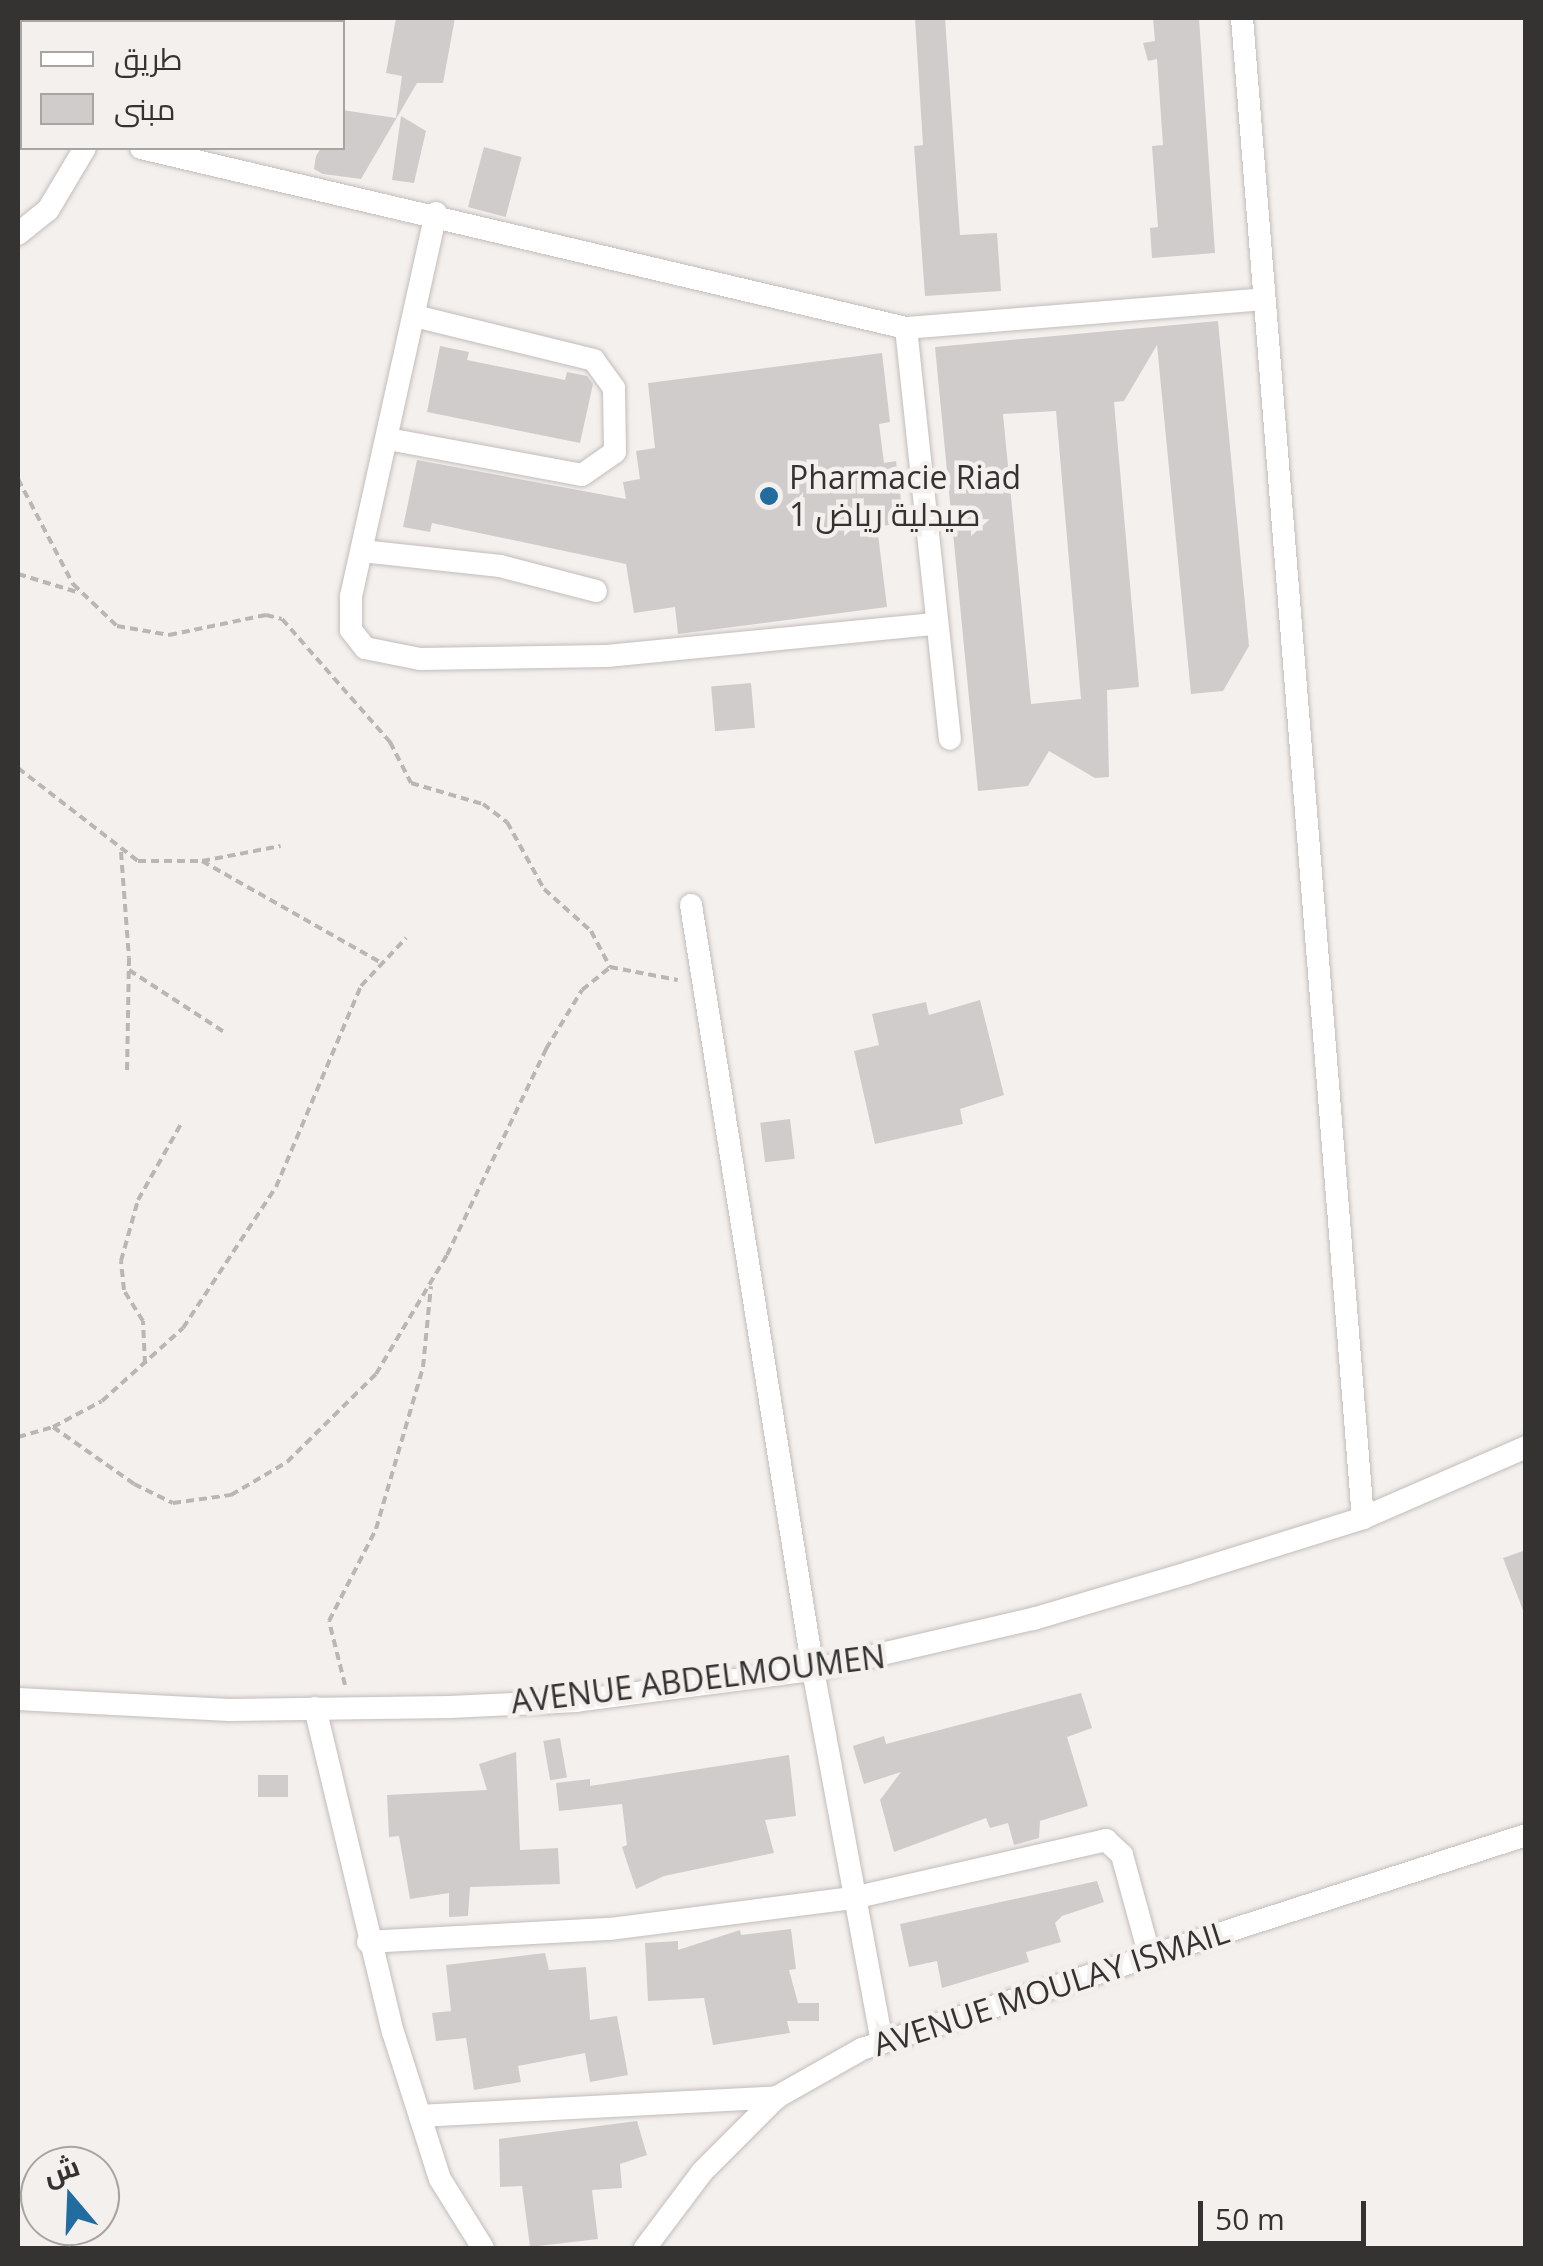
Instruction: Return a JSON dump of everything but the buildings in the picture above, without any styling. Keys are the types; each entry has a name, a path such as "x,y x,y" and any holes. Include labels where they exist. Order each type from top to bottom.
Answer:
{"street":[{"path":"1242,18 1363,1518"},
{"path":"18,234 48,210 84,150"},
{"path":"150,150 436,213 906,328 1263,299"},
{"path":"436,213 351,596 353,635 376,653 420,659 607,656 936,624"},
{"path":"388,439 582,475 615,452 614,388 594,360 414,316"},
{"path":"906,328 950,739"},
{"path":"362,551 500,566 596,591"},
{"path":"691,905 813,1670 882,2042"},
{"name":"AVENUE ABDELMOUMEN","path":"18,1699 315,1708 576,1701 813,1670 1033,1619 1363,1518 1526,1447"},
{"path":"315,1708 368,1942 420,2116 455,2211 483,2248"},
{"name":"AVENUE MOULAY ISMAIL","path":"645,2248 702,2172 778,2097 882,2042 1526,1835"},
{"path":"368,1942 610,1928 853,1898 1112,1841 1122,1854 1149,1954"},
{"path":"420,2116 778,2097"}],"path":[{"path":"18,479 80,593 117,626 149,635 266,615 282,619 390,742 410,783 483,804 508,822 544,889 591,930 610,967"},
{"path":"18,574 80,593"},
{"path":"18,768 121,852 151,864 202,861 281,846"},
{"path":"121,852 129,970 127,1071"},
{"path":"202,861 380,962"},
{"path":"18,1437 53,1427 102,1400 184,1328 276,1187 356,997 380,962 406,938"},
{"path":"610,967 705,985"},
{"path":"53,1427 134,1484 174,1503 231,1496 287,1462 359,1396 431,1284 546,1049 582,990 610,967"},
{"path":"129,970 224,1032"},
{"path":"145,1364 143,1321 124,1290 122,1261 138,1200 181,1124"},
{"path":"354,1708 330,1647 330,1621 376,1529 422,1368 431,1284"}],"place":[{"name":"Pharmacie Riad 1 صيدلية رياض","path":"769,496"}]}
